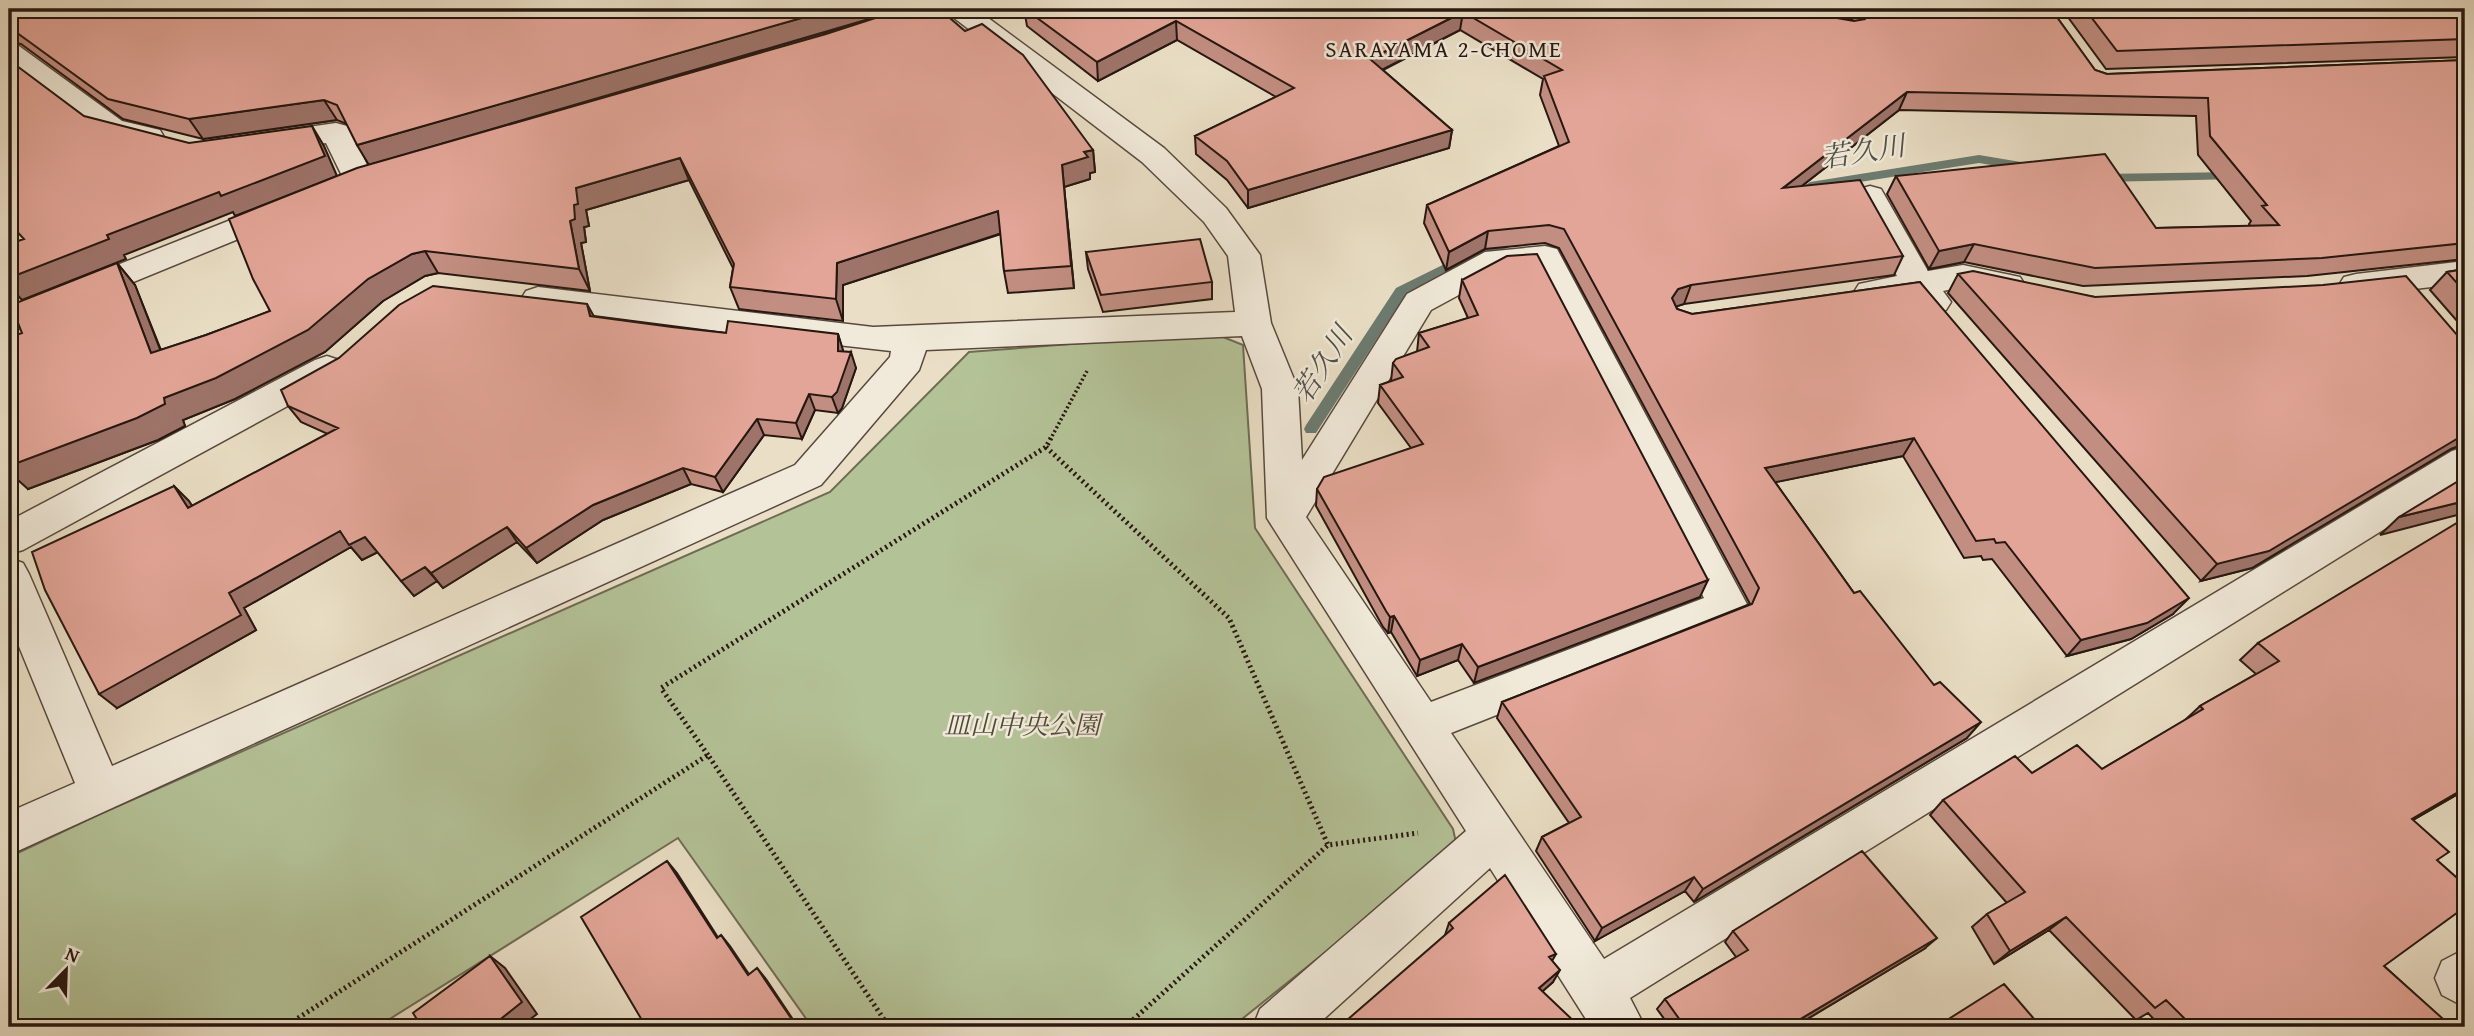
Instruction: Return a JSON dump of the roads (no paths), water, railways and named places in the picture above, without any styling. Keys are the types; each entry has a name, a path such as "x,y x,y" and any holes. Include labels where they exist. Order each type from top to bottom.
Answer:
{"street":[{"path":"834,42 939,9"},
{"path":"959,9 1153,155 1215,215 1244,255 1254,323 1280,389 1286,517 1620,1027"},
{"path":"9,52 111,127 177,144"},
{"path":"9,321 348,186 336,132 243,145"},
{"path":"1870,196 1919,285 1955,327"},
{"path":"1286,517 1419,302 1497,260 1545,257 1728,607 1422,724"},
{"path":"2320,288 2465,272"},
{"path":"1837,296 1963,276 2043,293"},
{"path":"2400,281 2424,309"},
{"path":"506,295 873,339 911,340 1254,323"},
{"path":"9,834 808,475 907,361 911,340"},
{"path":"9,539 338,363 358,346"},
{"path":"1595,990 2196,609 2465,461"},
{"path":"9,574 101,791"},
{"path":"1278,1027 1494,835"},
{"path":"2465,974 2459,978 2465,983"}],"waterway":[{"name":"若久川","path":"1810,186 1979,159 2027,167"},
{"name":"若久川","path":"2101,178 2236,176"},
{"name":"若久川","path":"1311,429 1401,291 1488,248 1503,245"}],"district":[{"name":"SARAYAMA 2-CHOME","path":"1444,49"}],"park label":[{"name":"皿山中央公園","path":"1022,725"}]}
